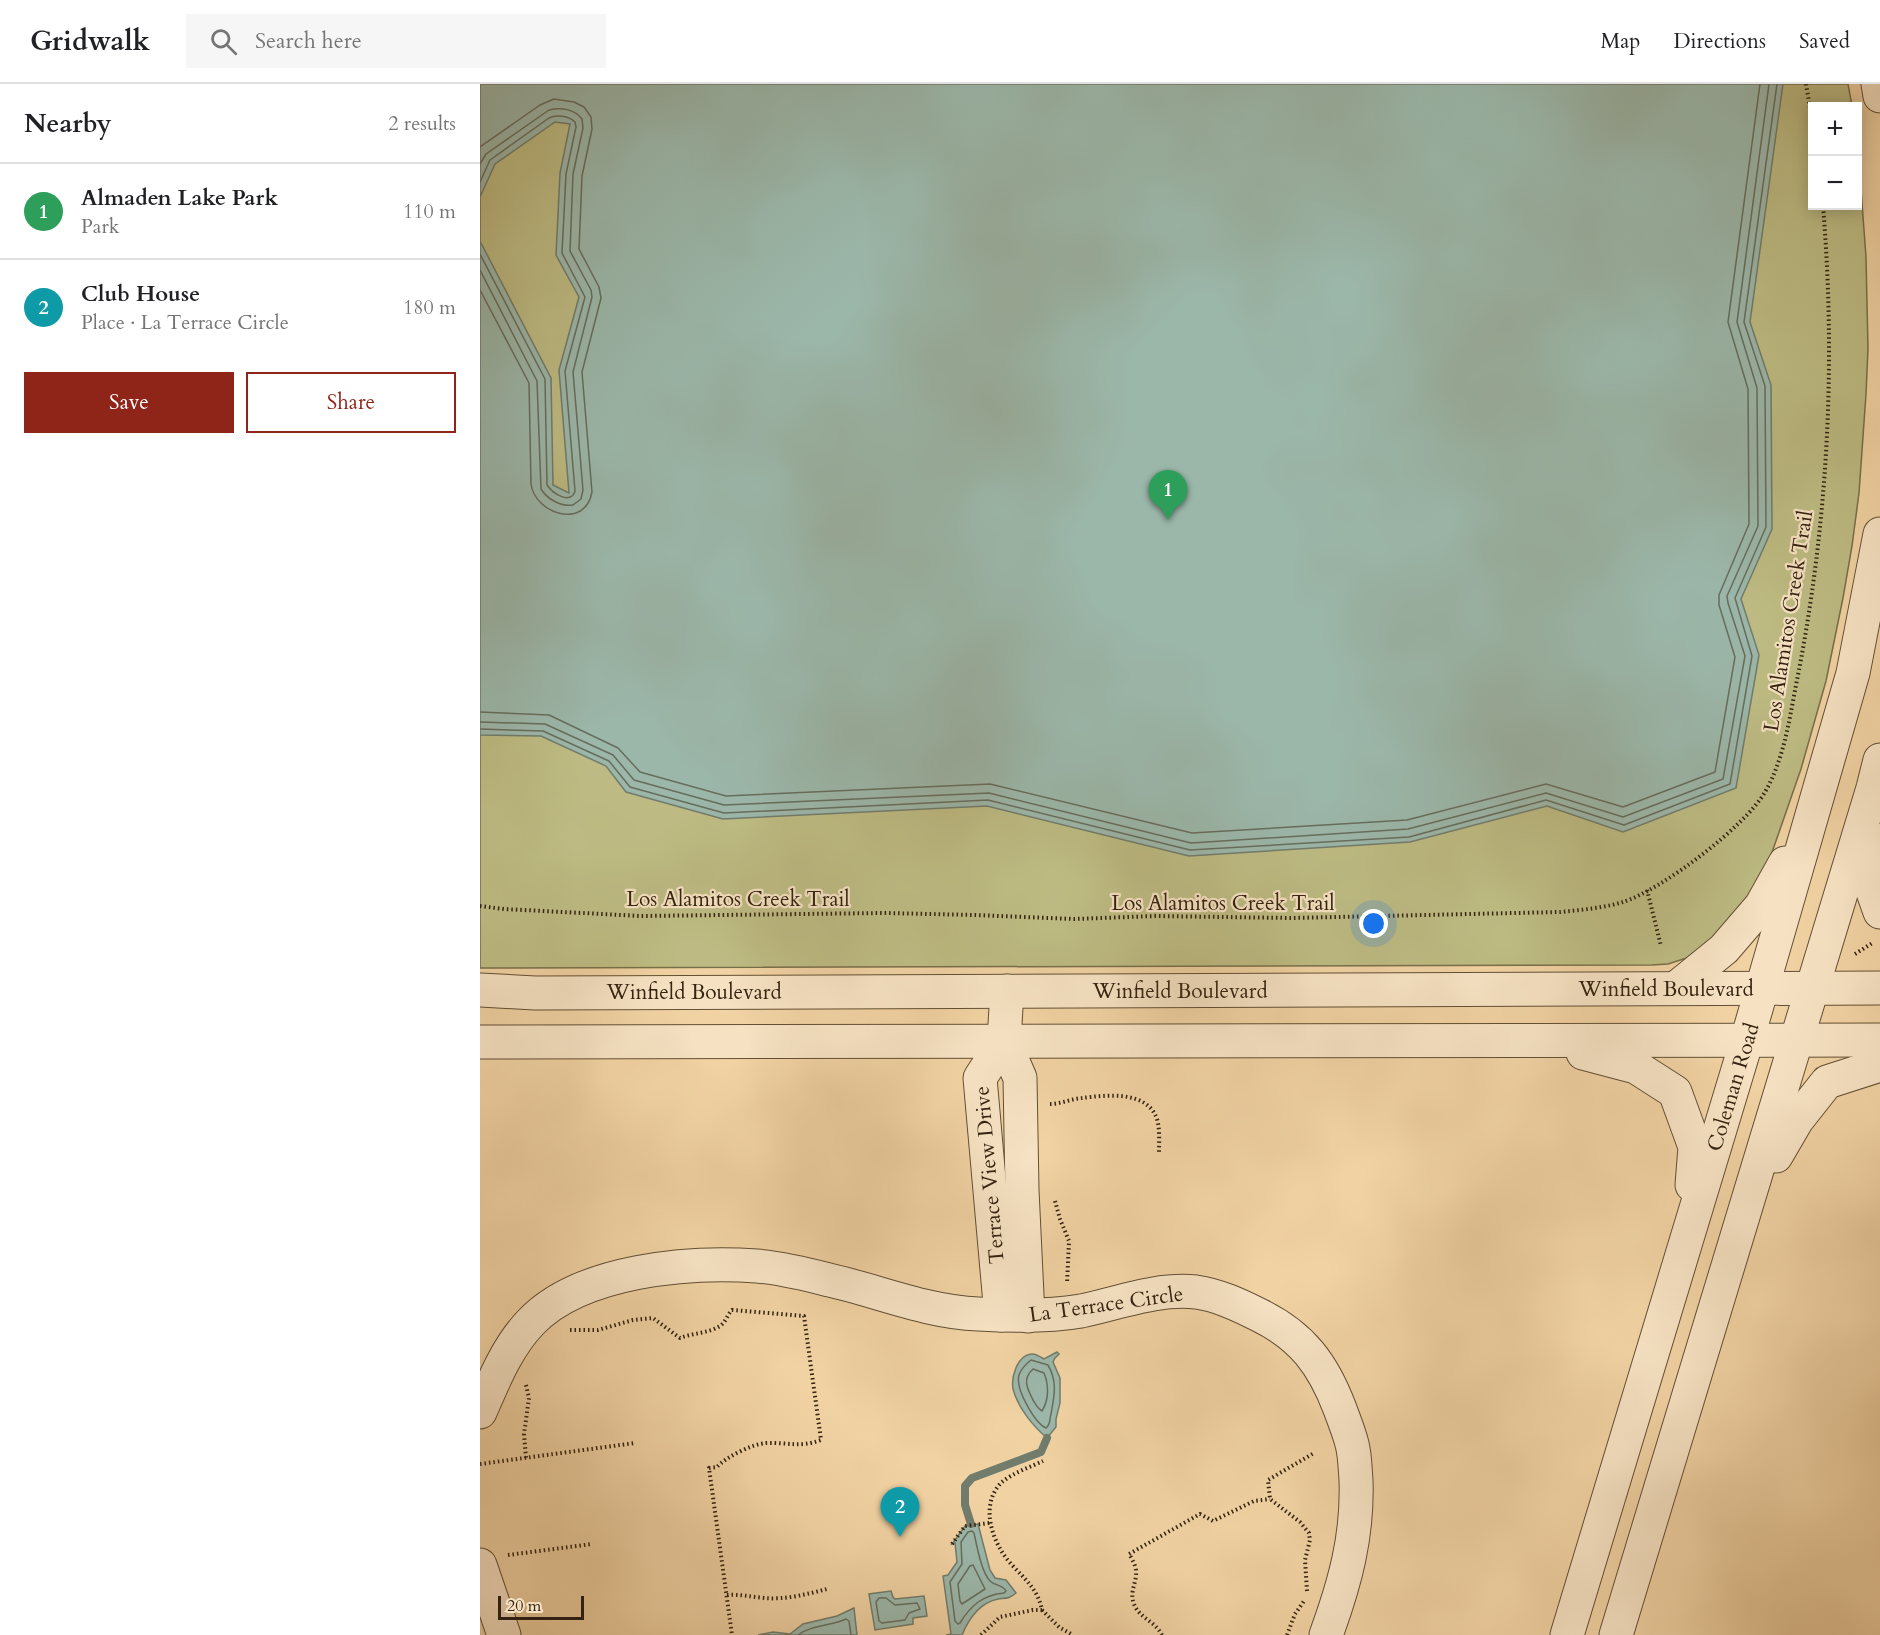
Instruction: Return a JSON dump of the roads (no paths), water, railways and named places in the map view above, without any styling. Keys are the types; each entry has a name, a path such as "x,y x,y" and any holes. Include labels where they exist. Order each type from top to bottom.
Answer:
{"street":[{"path":"1878,84 1880,96"},
{"name":"Coleman Road","path":"1567,1635 1747,1040 1853,673 1880,534"},
{"path":"1877,774 1868,878 1877,927"},
{"path":"1616,1635 1745,1209 1799,1040 1877,774"},
{"path":"1676,988 1724,950 1761,906 1810,820"},
{"name":"Winfield Boulevard","path":"480,990 535,993 1880,988"},
{"name":"Terrace View Drive","path":"1007,991 1004,1041 1020,1078 1022,1190 1014,1316"},
{"path":"480,1042 1880,1040"},
{"path":"1541,1042 1636,1067 1675,1092 1695,1147 1689,1232"},
{"path":"1745,1209 1797,1120 1827,1082 1880,1065"},
{"name":"La Terrace Circle","path":"480,1412 503,1362 517,1339 533,1320 564,1297 604,1282 653,1269 700,1265 758,1266 828,1279 928,1307 970,1314 1014,1316 1080,1311 1148,1294 1196,1292 1238,1304 1279,1325 1299,1340 1317,1363 1333,1391 1353,1445 1356,1501 1352,1547 1341,1594 1326,1635"},
{"path":"493,1560 504,1635"}],"water":[{"path":"480,84 1783,84 1750,322 1771,385 1772,529 1741,599 1759,655 1736,788 1623,832 1547,806 1410,842 1189,856 987,806 723,819 626,792 606,766 541,736 480,735 480,241 551,378 553,485 569,493 559,370 579,297 556,255 560,173 570,124 555,122 495,164 480,197"},
{"path":"1057,1352 1059,1354 1053,1362 1060,1378 1060,1403 1056,1427 1047,1438 1022,1410 1015,1396 1013,1379 1016,1368 1026,1356 1035,1354 1044,1359"},
{"path":"978,1524 990,1570 995,1578 1006,1580 1016,1593 1008,1598 985,1604 971,1617 962,1635 946,1635 951,1634 943,1576 948,1575 957,1562 955,1543 952,1544 965,1526"},
{"path":"891,1591 895,1599 924,1596 927,1616 913,1618 913,1624 875,1630 869,1594"},
{"path":"854,1608 857,1635 758,1635 773,1632 790,1634 803,1624 837,1616"}],"waterway":[{"path":"971,1524 965,1505 965,1486 972,1478 1041,1452 1047,1438"}],"place":[{"name":"Almaden Lake Park","path":"1168,520"},
{"name":"Club House","path":"900,1537"}]}
